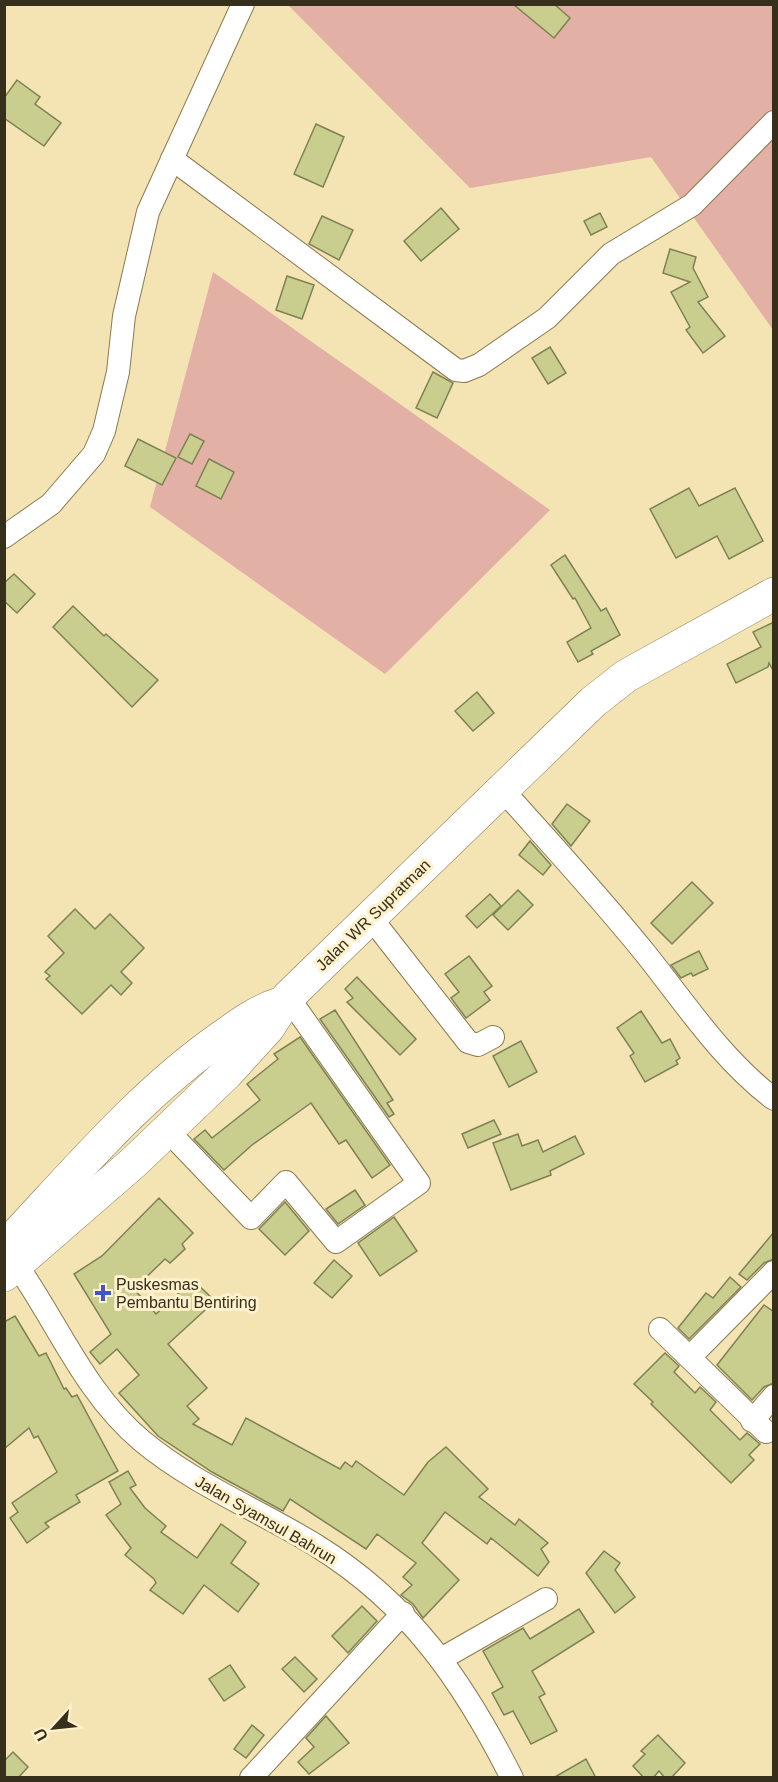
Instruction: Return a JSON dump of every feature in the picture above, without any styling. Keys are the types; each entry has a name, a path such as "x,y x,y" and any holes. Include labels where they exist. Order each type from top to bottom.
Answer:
{"highway":[{"name":"Jalan WR Supratman","path":"7,1259 167,1130 227,1073 277,1017 285,1000 566,725 626,676 774,594"},
{"path":"7,1259 125,1120 185,1065 249,1018 285,1000"}],"street":[{"path":"4,537 51,504 94,454 104,431 118,372 124,316 143,232 158,188 243,4"},
{"path":"172,159 456,370 465,371 479,365 547,318 611,254 692,205 774,122"},
{"path":"501,788 644,952 693,1016 752,1083 774,1099"},
{"path":"371,918 468,1042 478,1045 494,1037"},
{"path":"167,1130 251,1218 286,1182 336,1242 419,1183 285,1000"},
{"name":"Jalan Syamsul Bahrun","path":"7,1259 93,1388 117,1418 142,1441 187,1475 317,1546 363,1577 403,1613 462,1687 512,1778"},
{"path":"690,1357 774,1272"},
{"path":"660,1329 759,1426 774,1396"},
{"path":"441,1659 546,1599"},
{"path":"251,1778 403,1613"}],"shaded area":[{"path":"288,5 773,5 773,330 651,157 470,188"},
{"path":"213,272 550,510 385,674 150,507"}],"building":[{"path":"513,4 554,4 570,18 554,38"},
{"path":"17,80 40,97 35,104 61,123 44,146 4,118 4,98"},
{"path":"316,124 344,137 323,187 294,174"},
{"path":"441,208 459,229 421,261 404,241"},
{"path":"600,213 607,227 591,235 584,221"},
{"path":"322,216 353,230 339,260 309,244"},
{"path":"670,249 696,257 693,268 708,297 698,302 725,336 703,353 686,330 690,327 671,292 690,282 663,273"},
{"path":"287,276 314,285 302,319 276,310"},
{"path":"550,347 566,373 548,384 532,358"},
{"path":"433,372 453,383 437,418 416,408"},
{"path":"190,434 204,441 192,464 178,457"},
{"path":"138,439 176,458 162,485 125,466"},
{"path":"209,459 234,472 221,499 196,486"},
{"path":"689,488 699,506 735,488 763,541 729,559 717,536 676,558 650,509"},
{"path":"565,555 601,611 606,608 620,635 591,651 593,654 578,662 567,642 591,628 575,598 573,599 551,565"},
{"path":"14,574 35,594 17,613 4,601 4,583"},
{"path":"73,606 104,636 106,634 158,680 132,707 53,627"},
{"path":"774,622 774,672 769,663 768,667 736,683 727,664 761,647 753,632"},
{"path":"477,692 494,713 473,731 455,711"},
{"path":"567,804 590,821 571,846 552,824"},
{"path":"530,841 551,865 543,875 519,855"},
{"path":"692,882 713,903 672,944 651,923"},
{"path":"518,890 533,905 508,930 493,915"},
{"path":"490,894 501,906 477,928 466,916"},
{"path":"75,909 95,929 110,914 144,948 121,972 132,983 121,995 111,985 82,1014 46,979 50,976 45,972 64,953 48,936"},
{"path":"699,951 708,969 693,976 691,973 681,978 671,965"},
{"path":"469,956 492,986 484,992 490,1000 466,1018 451,998 459,992 445,974"},
{"path":"357,977 416,1039 400,1055 347,1002 353,998 345,989"},
{"path":"335,1010 393,1100 387,1103 394,1114 389,1117 320,1019"},
{"path":"641,1011 662,1043 670,1039 680,1058 676,1061 678,1064 645,1082 630,1056 634,1053 617,1028"},
{"path":"300,1037 390,1165 372,1178 346,1140 339,1144 311,1103 252,1145 224,1170 194,1139 205,1130 212,1138 260,1100 247,1084 278,1059 274,1054"},
{"path":"521,1041 537,1072 509,1087 493,1056"},
{"path":"494,1120 501,1134 468,1148 462,1134"},
{"path":"518,1134 522,1146 538,1140 543,1152 575,1136 584,1154 550,1171 551,1175 511,1190 493,1143"},
{"path":"355,1190 365,1205 338,1224 326,1209"},
{"path":"159,1198 193,1233 182,1244 185,1249 170,1263 165,1259 134,1289 156,1314 193,1280 215,1301 168,1344 207,1388 187,1406 199,1419 193,1424 232,1445 246,1418 340,1469 345,1462 352,1467 356,1461 404,1495 428,1462 446,1447 488,1489 479,1497 515,1525 519,1519 548,1543 541,1549 549,1562 538,1576 491,1538 487,1544 445,1512 422,1543 459,1580 423,1618 413,1604 401,1595 412,1585 403,1577 416,1563 377,1534 366,1549 290,1499 283,1511 212,1472 158,1436 119,1393 139,1375 117,1349 100,1364 90,1352 111,1334 74,1274 102,1256"},
{"path":"285,1202 309,1231 285,1255 259,1229"},
{"path":"394,1217 417,1251 380,1276 358,1243"},
{"path":"774,1232 774,1259 764,1263 747,1280 739,1274"},
{"path":"334,1260 352,1276 332,1298 314,1283"},
{"path":"730,1277 741,1287 689,1339 678,1328 706,1293 713,1298"},
{"path":"764,1305 774,1312 774,1383 764,1387 752,1400 717,1365"},
{"path":"15,1316 39,1356 46,1353 64,1389 66,1388 72,1397 77,1395 118,1471 76,1495 80,1502 45,1523 49,1527 27,1543 10,1518 18,1512 12,1503 57,1472 38,1436 34,1438 29,1428 4,1449 4,1322"},
{"path":"665,1353 679,1366 674,1372 695,1393 700,1387 716,1402 710,1410 740,1440 747,1433 760,1444 749,1455 754,1460 731,1483 651,1404 653,1402 634,1384"},
{"path":"128,1471 136,1485 130,1488 145,1508 166,1526 161,1532 197,1558 221,1524 246,1542 231,1563 259,1584 238,1612 204,1585 183,1614 150,1590 156,1583 154,1579 125,1555 131,1548 106,1515 121,1504 109,1482"},
{"path":"604,1551 620,1563 615,1570 635,1597 615,1613 586,1573"},
{"path":"362,1606 377,1621 348,1653 332,1636"},
{"path":"579,1609 594,1632 532,1671 545,1694 539,1697 557,1731 531,1744 513,1711 504,1715 492,1693 503,1687 483,1651 523,1628 530,1639"},
{"path":"295,1657 317,1679 304,1692 282,1669"},
{"path":"230,1665 245,1687 224,1701 209,1679"},
{"path":"326,1716 349,1743 309,1774 298,1762 314,1747 306,1738"},
{"path":"252,1725 264,1735 246,1758 234,1749"},
{"path":"658,1735 685,1763 671,1778 665,1778 659,1771 653,1778 644,1778 633,1766 645,1754 641,1751"},
{"path":"13,1752 28,1767 18,1778 4,1778 4,1761"},
{"path":"586,1759 596,1778 553,1778"}],"place":[{"name":"Puskesmas Pembantu Bentiring","path":"103,1293"}]}
